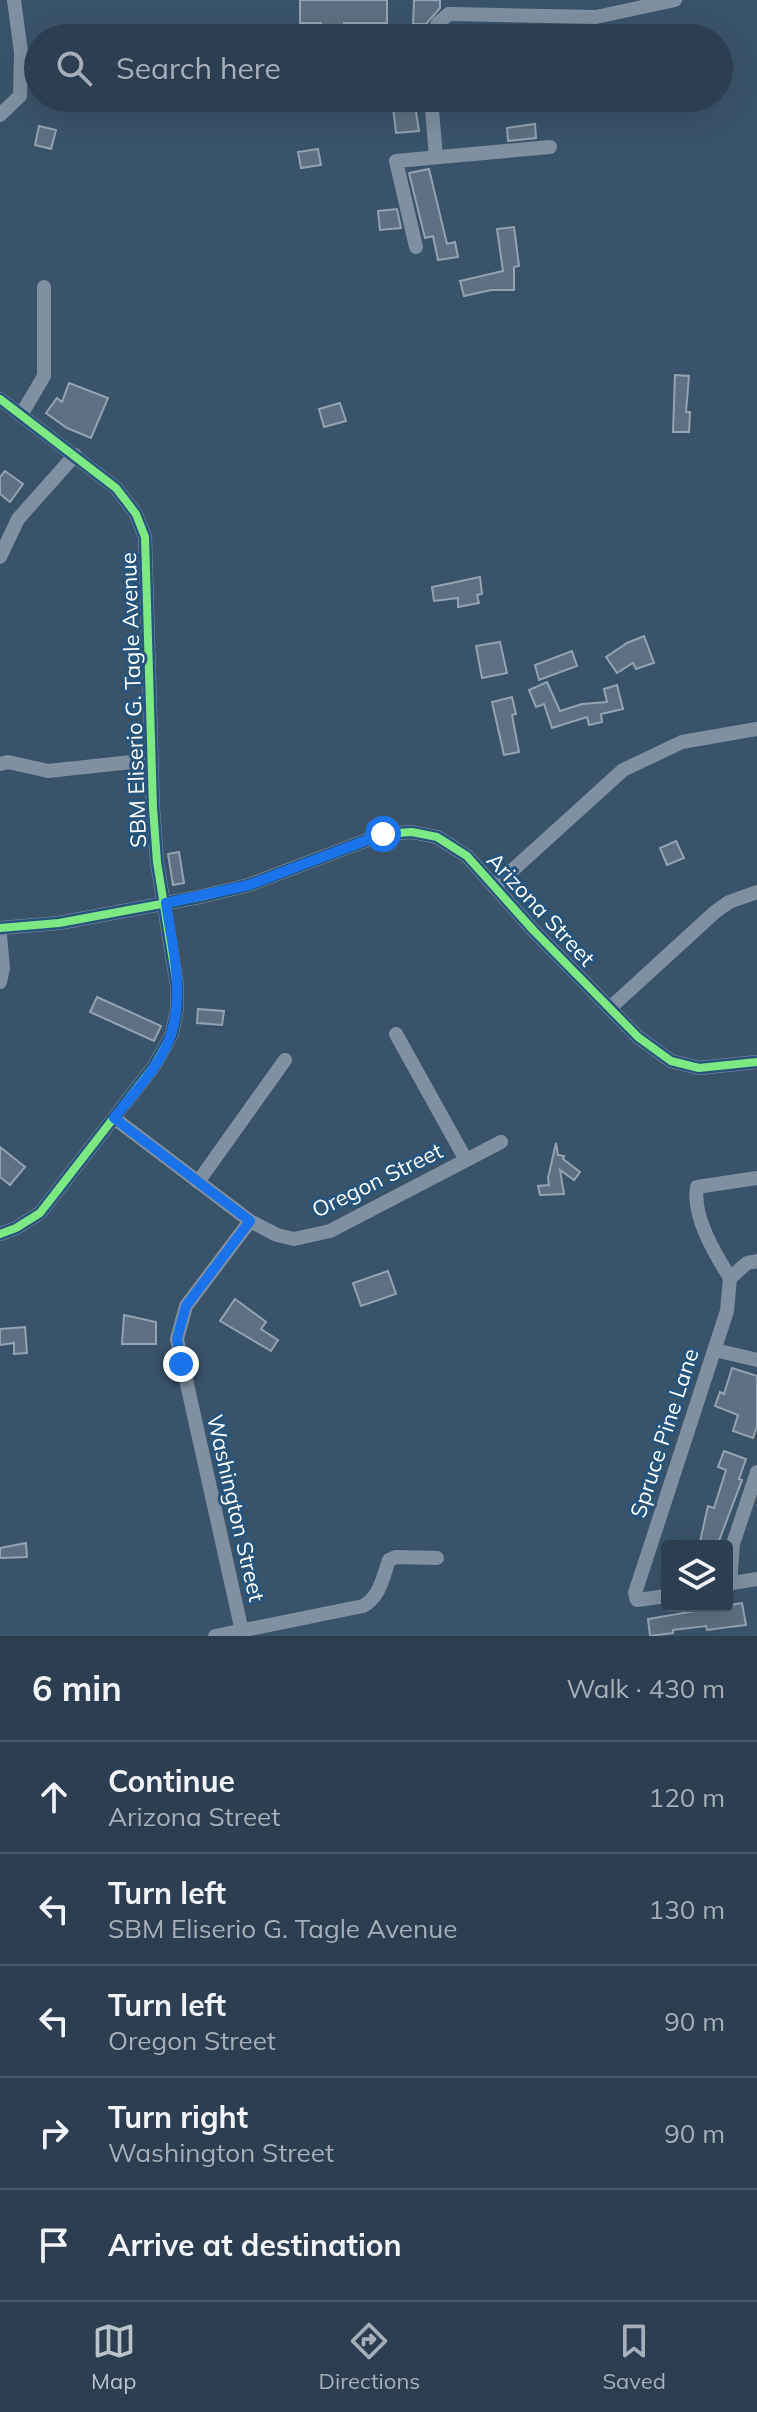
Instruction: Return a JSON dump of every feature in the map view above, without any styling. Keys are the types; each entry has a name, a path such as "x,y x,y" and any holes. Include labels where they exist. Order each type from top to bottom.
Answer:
{"street":[{"path":"0,115 20,96 21,52 14,0"},
{"path":"438,24 449,7 596,17 675,0"},
{"path":"432,112 436,157"},
{"path":"416,247 396,161 550,147"},
{"path":"21,415 44,376 44,287"},
{"name":"SBM Eliserio G. Tagle Avenue","path":"0,399 125,497 145,537 150,760 157,862 177,986 172,1034 154,1066 40,1213 0,1234"},
{"path":"0,557 18,519 75,455"},
{"path":"494,887 623,770 682,742 757,729"},
{"path":"0,764 8,762 48,771 150,760"},
{"name":"Arizona Street","path":"0,928 59,923 249,885 383,834 412,832 437,837 467,856 638,1037 671,1061 699,1068 757,1062"},
{"path":"610,1008 715,912 729,902 757,892"},
{"path":"0,936 3,968 0,982"},
{"path":"396,1034 466,1160"},
{"path":"198,1182 285,1060"},
{"name":"Oregon Street","path":"114,1118 250,1221 277,1235 294,1239 330,1231 501,1142"},
{"path":"757,1178 697,1187 696,1196 709,1245 730,1278 747,1263 757,1261"},
{"name":"Washington Street","path":"242,1634 177,1339 186,1306 250,1221"},
{"name":"Spruce Pine Lane","path":"661,1597 637,1600 635,1593 727,1311 730,1278"},
{"path":"715,1350 757,1360"},
{"path":"733,1544 757,1472"},
{"path":"215,1636 242,1634 363,1606 373,1601 389,1560 396,1557 437,1558"},
{"path":"733,1583 757,1579"}],"building":[{"path":"300,0 387,0 387,23 300,23"},
{"path":"414,0 440,0 440,8 426,24 413,24"},
{"path":"394,112 416,112 419,131 396,133"},
{"path":"535,124 536,138 508,141 507,128"},
{"path":"39,126 56,130 51,149 35,145"},
{"path":"318,149 321,165 301,168 298,152"},
{"path":"429,169 447,244 455,242 458,257 438,260 433,236 425,238 409,173"},
{"path":"397,209 401,228 380,230 378,211"},
{"path":"514,227 519,266 514,267 514,290 491,290 464,296 460,281 503,271 497,229"},
{"path":"675,375 689,376 686,412 690,412 689,432 673,432"},
{"path":"69,383 108,398 91,438 67,428 46,413 57,398 62,402"},
{"path":"340,403 346,421 324,427 319,409"},
{"path":"5,471 23,484 10,502 0,494 0,477"},
{"path":"480,577 482,594 477,595 479,603 458,607 458,598 434,601 432,587"},
{"path":"644,636 654,663 636,669 633,663 617,673 606,657"},
{"path":"500,642 507,673 482,678 476,646"},
{"path":"572,651 577,666 539,680 535,665"},
{"path":"547,682 560,711 582,704 607,702 604,689 617,685 623,709 601,714 602,722 589,725 587,717 552,728 544,704 536,707 529,690"},
{"path":"512,697 519,752 504,755 492,702"},
{"path":"676,841 684,858 667,865 660,848"},
{"path":"179,852 184,883 173,885 168,854"},
{"path":"97,997 161,1026 154,1041 90,1012"},
{"path":"198,1009 224,1011 222,1025 197,1023"},
{"path":"556,1143 558,1155 564,1156 563,1159 580,1172 574,1180 560,1170 564,1194 540,1195 538,1186 549,1185"},
{"path":"0,1147 25,1167 10,1185 0,1177"},
{"path":"388,1271 396,1294 361,1306 353,1283"},
{"path":"235,1299 266,1322 261,1329 278,1340 271,1351 220,1321"},
{"path":"124,1315 156,1322 156,1344 122,1344"},
{"path":"25,1327 27,1353 14,1354 14,1343 0,1345 0,1329"},
{"path":"732,1368 757,1376 757,1426 753,1438 733,1431 738,1415 715,1406 720,1392 724,1394"},
{"path":"724,1451 746,1459 739,1479 742,1480 719,1540 700,1540 708,1506 714,1508 726,1470 718,1467"},
{"path":"26,1543 27,1557 0,1558 0,1548"},
{"path":"742,1603 746,1625 707,1630 706,1626 650,1636 648,1619 689,1612 733,1612 733,1605"}],"cycle path":[{"path":"0,399 116,488 136,514 145,537 153,808 157,862 177,986 172,1034 154,1066 40,1213 0,1234"},
{"path":"0,928 59,923 199,897 249,885 383,834 412,832 437,837 467,856 534,931 638,1037 671,1061 699,1068 757,1062"}],"route":[{"path":"181,1364 177,1339 186,1306 250,1221 114,1118 154,1066 172,1034 177,986 166,903 249,885 383,834"}]}
